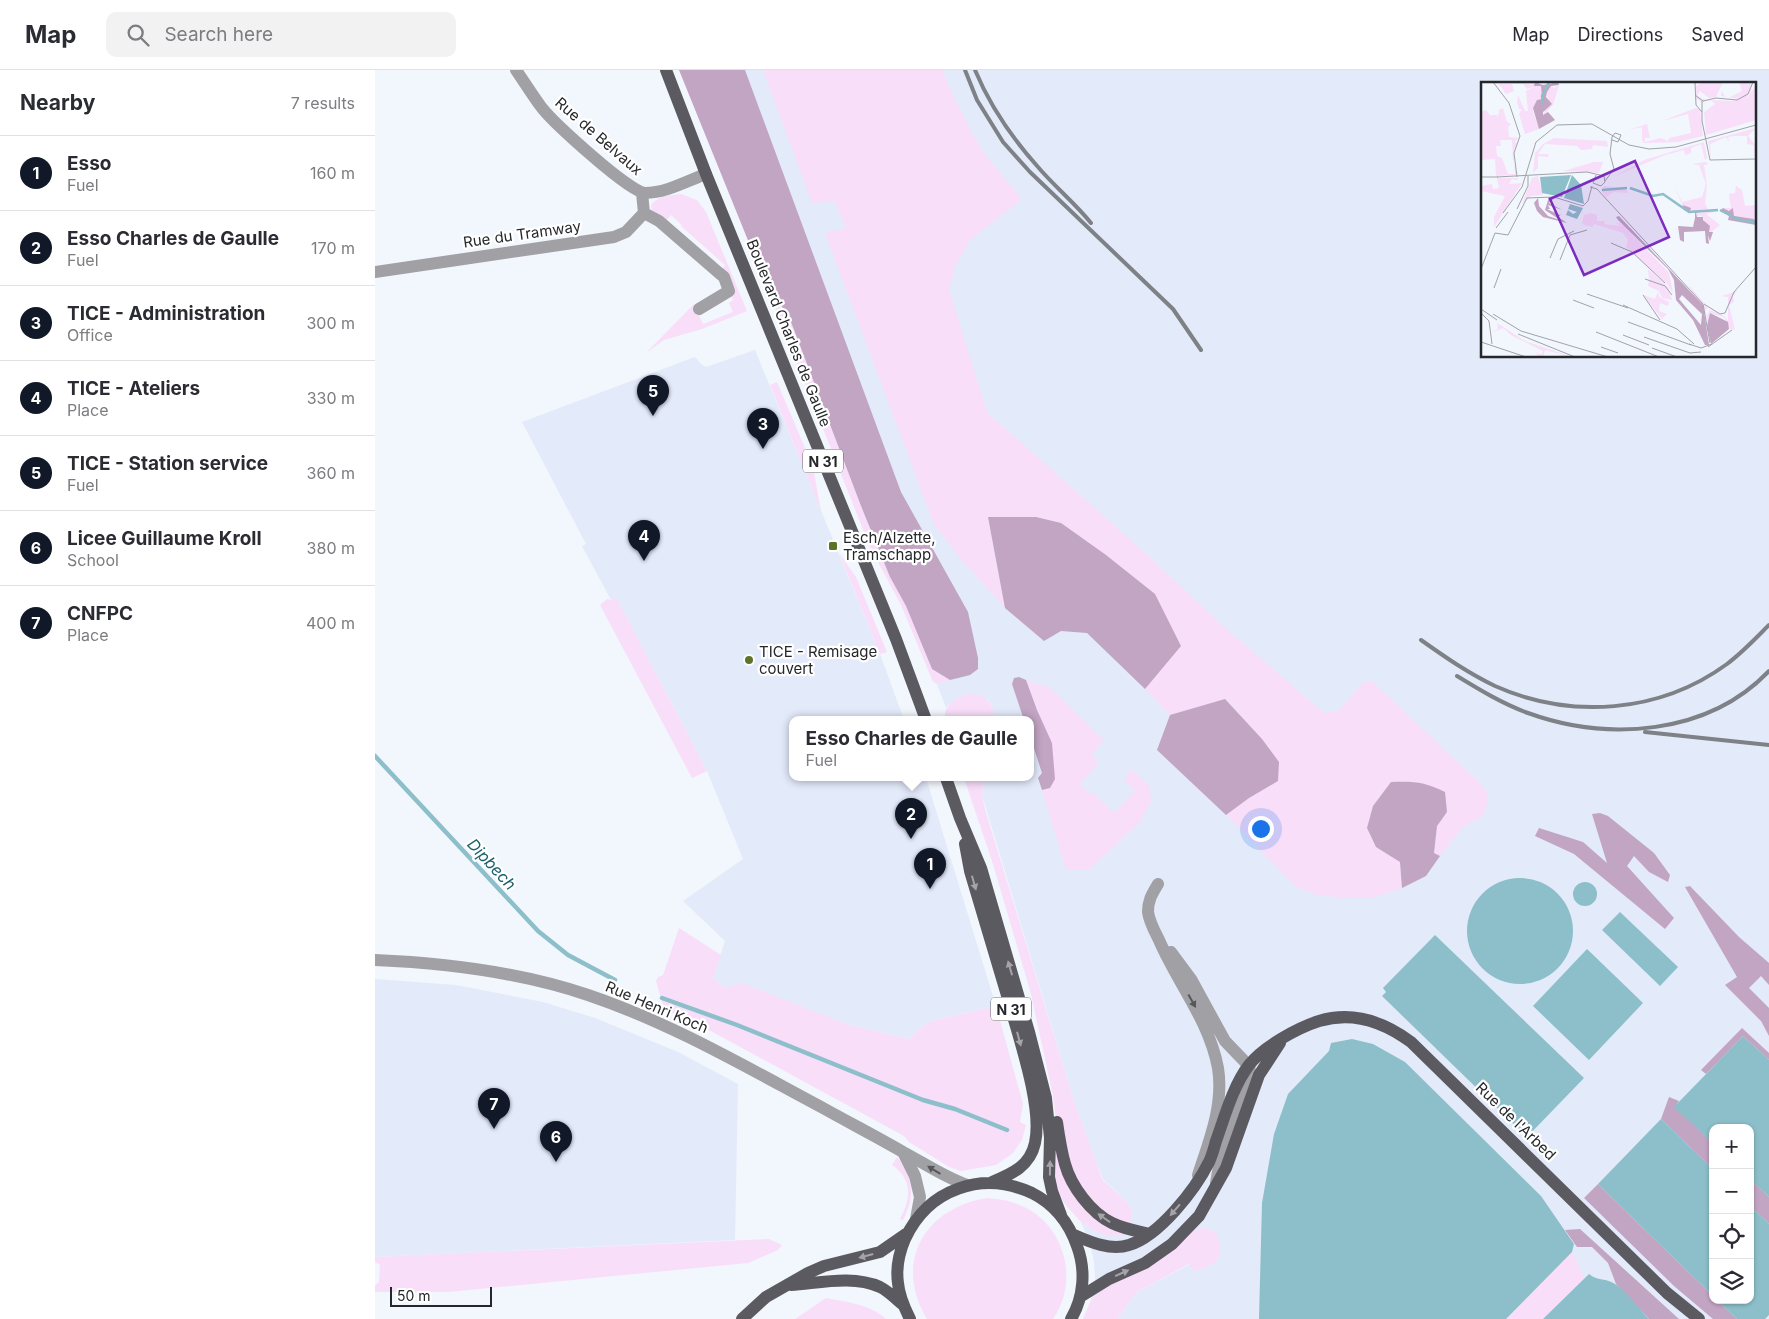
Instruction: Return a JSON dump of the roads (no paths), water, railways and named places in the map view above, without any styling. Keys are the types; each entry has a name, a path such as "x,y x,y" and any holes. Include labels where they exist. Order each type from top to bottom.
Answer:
{"main road":[{"name":"Boulevard Charles de Gaulle","path":"666,70 706,174 896,639 925,716"},
{"name":"N 31","path":"947,781 981,868 1029,1032 1045,1098 1050,1138 1049,1177 1061,1215"},
{"name":"N 31","path":"960,818 970,871 1018,1035 1035,1102 1037,1124 1035,1144 1027,1162 1014,1173 992,1182"},
{"name":"Rue de l'Arbed","path":"1074,1235 1111,1247 1128,1245 1150,1234 1171,1216 1209,1162 1229,1105 1249,1066 1261,1052 1296,1030 1325,1019 1340,1018 1371,1021 1399,1033 1411,1042 1667,1293 1699,1319"},
{"path":"1029,1032 1045,1064 1053,1096 1059,1141 1065,1166 1076,1188 1095,1212 1111,1223 1150,1234"},
{"name":"Rue de l'Arbed","path":"1080,1297 1109,1279 1145,1263 1173,1244 1199,1216 1226,1168 1259,1076 1283,1039"},
{"path":"910,1319 902,1304 897,1282 898,1259 908,1233 916,1219 930,1204 947,1192 967,1185 992,1182 1018,1187 1041,1198 1061,1215 1074,1235 1081,1255 1083,1276 1080,1297 1071,1319"},
{"path":"742,1319 766,1297 824,1266 880,1252 908,1233"},
{"path":"786,1286 862,1281 881,1287 902,1304"}],"street":[{"name":"Rue de Belvaux","path":"516,70 543,109 567,133 628,186 642,193 659,192 706,174"},
{"path":"642,193 644,213 659,221 724,277 729,291 699,308"},
{"name":"Rue du Tramway","path":"375,272 614,237 625,232 644,213"},
{"path":"1158,884 1149,898 1148,913 1169,963 1195,1006 1212,1042 1218,1070 1219,1090 1216,1117 1196,1183"},
{"path":"1153,927 1191,979 1225,1041 1249,1066 1251,1076 1219,1166 1215,1190"},
{"name":"Rue Henri Koch","path":"375,960 422,962 501,973 586,994 677,1030 903,1152 949,1179 967,1185"},
{"path":"903,1152 915,1176 920,1197 916,1219"}],"water":[{"path":"1520,878 1540,882 1558,893 1569,911 1573,931 1569,951 1558,969 1540,980 1520,984 1500,980 1482,969 1471,951 1467,931 1471,911 1482,893 1500,882"},
{"path":"1585,882 1593,886 1597,894 1593,902 1585,906 1577,902 1573,894 1577,886"},
{"path":"1620,912 1678,967 1660,986 1602,930"},
{"path":"1435,935 1584,1078 1527,1137 1382,996 1386,992 1383,988"},
{"path":"1587,949 1643,1003 1589,1060 1533,1006"},
{"path":"1743,1036 1769,1060 1769,1197 1754,1183 1754,1124 1709,1124 1709,1139 1674,1107"},
{"path":"1352,1039 1373,1044 1405,1062 1541,1196 1574,1244 1572,1252 1506,1319 1259,1319 1262,1203 1274,1134 1288,1094 1329,1051 1331,1043"},
{"path":"1661,1119 1709,1165 1709,1292 1598,1184"},
{"path":"1754,1210 1769,1224 1769,1315 1765,1319 1737,1319 1721,1304 1754,1304"},
{"path":"1589,1274 1595,1278 1612,1282 1619,1287 1649,1319 1543,1319"}],"waterway":[{"name":"Dipbech","path":"375,756 538,931 568,955 615,980"},
{"path":"662,998 737,1025 923,1100 955,1109 1007,1130"}],"railway":[{"path":"965,70 977,100 1003,142 1030,172 1173,309 1201,350"},
{"path":"975,70 1002,121 1019,145 1091,223"},
{"path":"1421,640 1475,676 1524,697 1554,704 1584,707 1614,706 1644,701 1673,693 1701,680 1727,664 1769,625"},
{"path":"1457,676 1501,701 1528,713 1559,722 1591,728 1623,729 1656,727 1687,720 1717,709 1744,692 1769,671"},
{"path":"1645,732 1769,745"}],"place":[{"name":"TICE - Station service","path":"653,416"},
{"name":"TICE - Administration","path":"763,449"},
{"name":"Esch/Alzette, Tramschapp","path":"833,546"},
{"name":"TICE - Ateliers","path":"644,561"},
{"name":"TICE - Remisage couvert","path":"749,660"},
{"name":"Esso Charles de Gaulle","path":"911,839"},
{"name":"Esso","path":"930,889"},
{"name":"CNFPC","path":"494,1129"},
{"name":"Licee Guillaume Kroll","path":"556,1162"}]}
